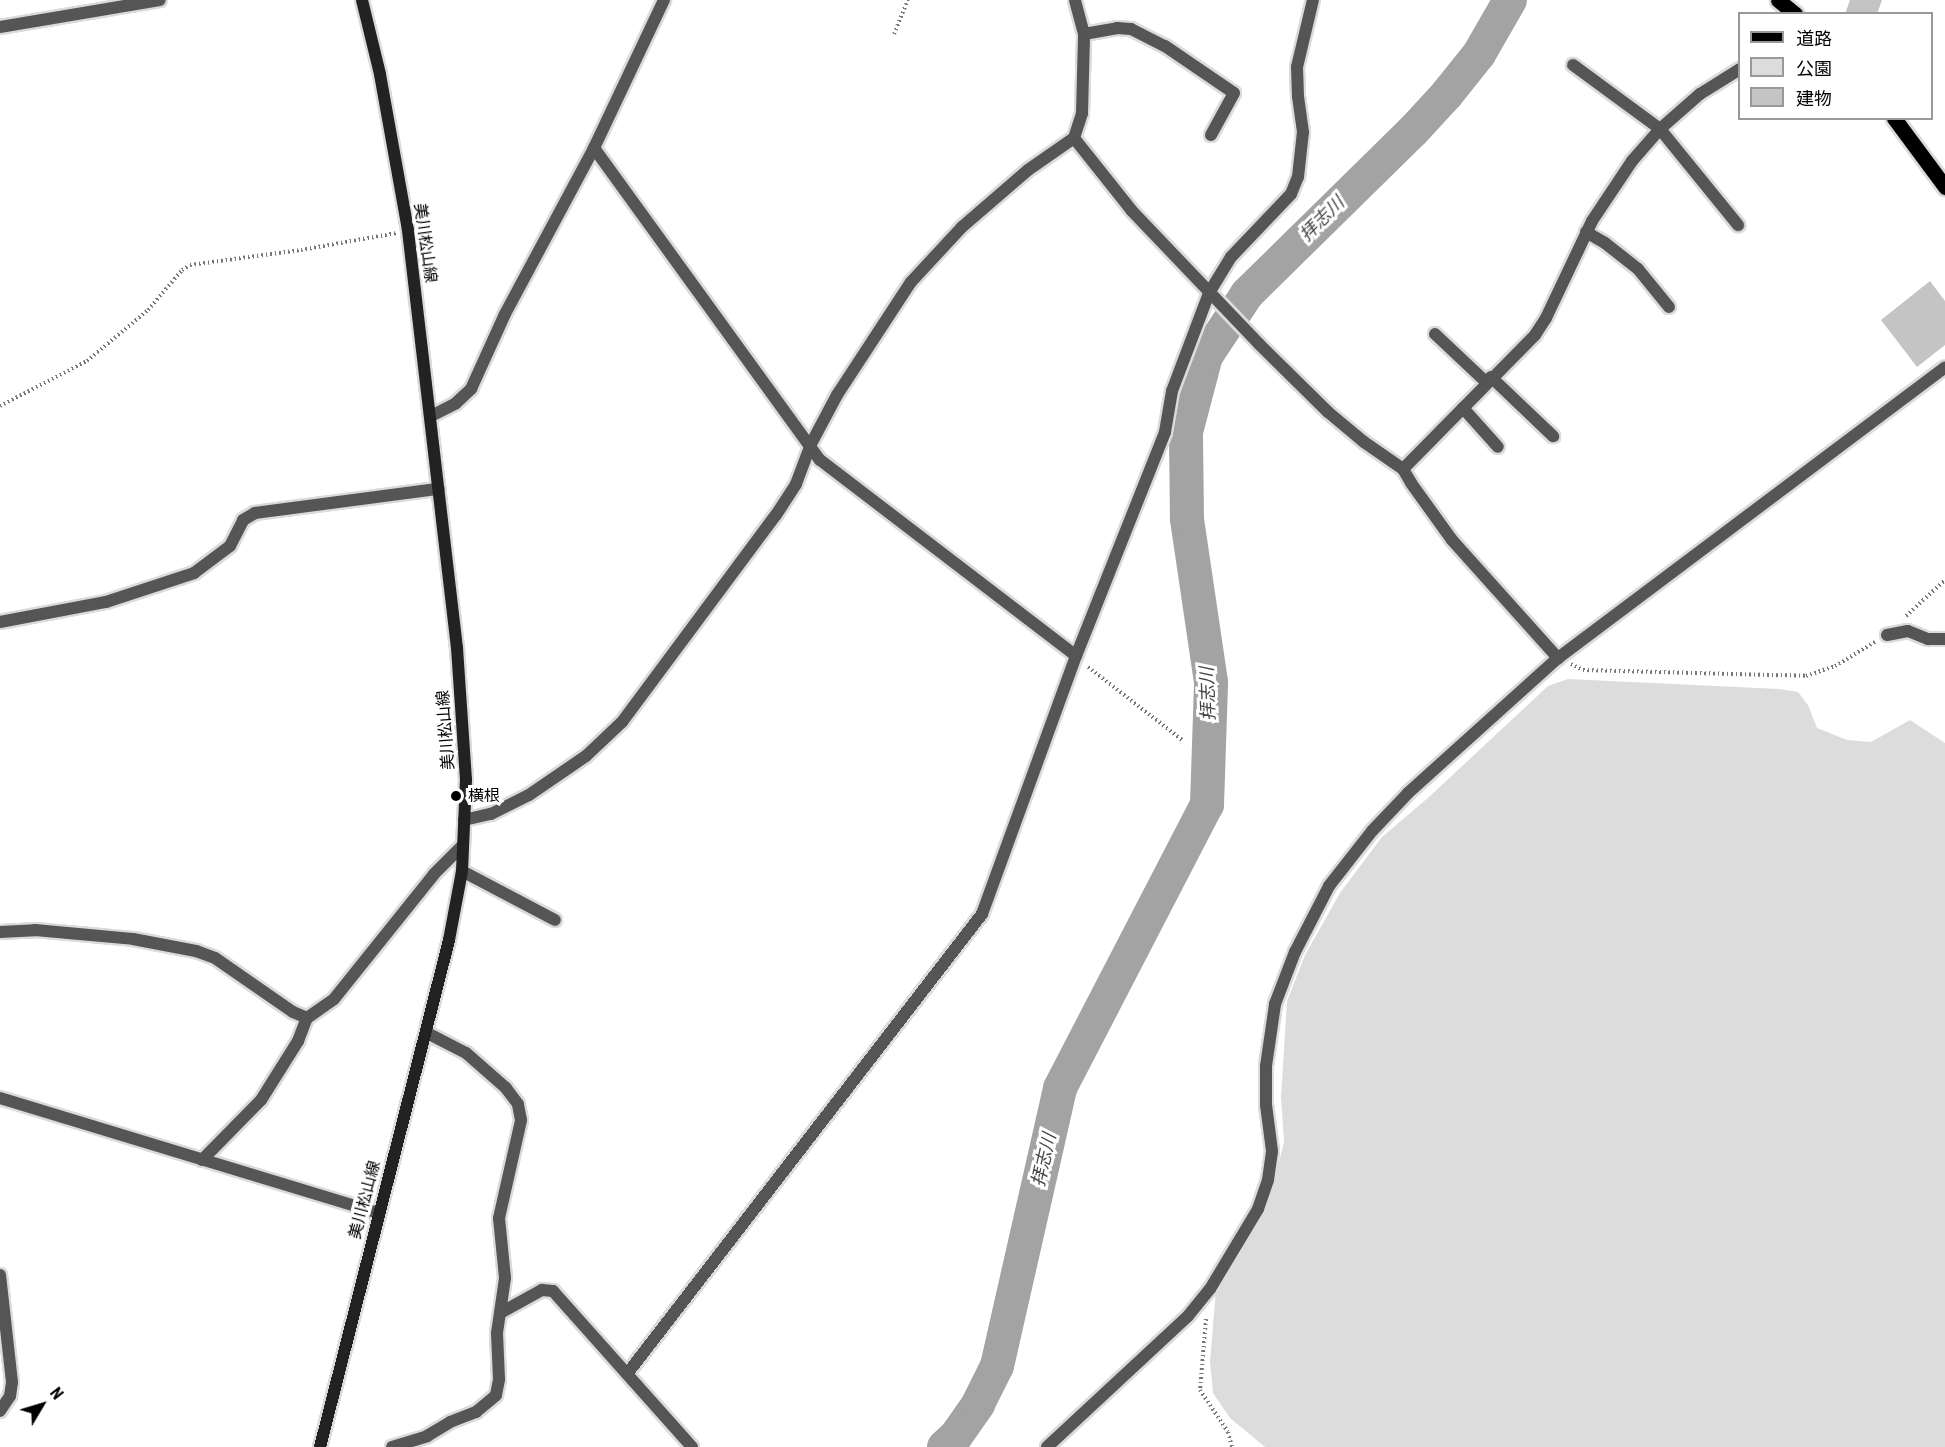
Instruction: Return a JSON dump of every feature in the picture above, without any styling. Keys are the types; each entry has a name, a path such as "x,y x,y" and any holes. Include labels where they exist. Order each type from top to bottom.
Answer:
{"main road":[{"name":"美川松山線","path":"320,1447 449,940 462,871 464,820 465,735 431,416 408,230 380,74 362,0"},
{"path":"1778,0 1793,12"},
{"path":"1895,120 1945,187"}],"street":[{"path":"0,27 160,0"},
{"path":"431,416 456,403 471,389 505,314 594,148 664,0"},
{"path":"464,820 491,814 529,795 586,756 622,722 776,515 796,484 811,444 863,352 910,282 962,227 1028,170 1074,138 1082,113 1084,34 1075,0"},
{"path":"627,1374 982,914 1076,656 1165,432 1172,391 1212,296 1231,257 1291,194 1298,177 1304,132 1298,96 1297,67 1313,0"},
{"path":"1084,34 1117,28 1131,29 1165,46 1234,93 1211,135"},
{"path":"1573,65 1660,129 1738,225"},
{"path":"1403,469 1534,335 1546,318 1586,232 1632,161 1660,129 1700,94 1738,70"},
{"path":"1074,138 1132,212 1259,344 1328,412 1364,442 1403,469 1452,540 1558,658"},
{"path":"594,148 811,444 820,460 1076,656"},
{"path":"1586,232 1605,243 1638,269 1669,307"},
{"path":"1435,334 1553,436"},
{"path":"1047,1447 1147,1357 1188,1316 1210,1288 1258,1209 1268,1180 1272,1151 1266,1105 1266,1066 1275,1004 1295,952 1329,886 1372,831 1408,793 1558,658 1945,367"},
{"path":"1462,408 1498,447"},
{"path":"0,622 106,603 194,573 230,546 243,520 255,513 438,489"},
{"path":"1887,634 1908,631 1928,639 1945,639"},
{"path":"202,1160 250,1115 298,1041 307,1018 334,999 434,874 462,846"},
{"path":"462,871 555,920"},
{"path":"0,932 35,930 122,938 196,951 215,958 293,1012 307,1018"},
{"path":"392,1447 427,1436 450,1422 476,1412 496,1395 499,1379 497,1333 502,1312 505,1278 499,1218 521,1120 518,1104 506,1088 466,1053 427,1033"},
{"path":"0,1098 379,1213"},
{"path":"0,1275 12,1382 10,1396 0,1412"},
{"path":"502,1312 542,1290 553,1291 692,1447"}],"path":[{"path":"894,34 908,0"},
{"path":"0,406 87,361 148,310 182,270 190,265 301,250 408,230"},
{"path":"1558,658 1582,670 1806,676 1835,666 1887,634 1945,580"},
{"path":"1076,656 1182,740"},
{"path":"1210,1288 1200,1362 1200,1390 1228,1431 1232,1447"}],"green space":[{"path":"1568,679 1779,689 1798,692 1808,705 1817,728 1847,740 1871,742 1910,720 1945,743 1945,1447 1265,1447 1230,1418 1213,1393 1210,1362 1216,1289 1237,1258 1271,1195 1284,1142 1281,1097 1287,1001 1305,955 1340,893 1382,837 1429,797 1548,686"}],"building":[{"path":"1850,0 1882,0 1878,12 1846,12"},
{"path":"1930,281 1945,301 1945,345 1917,367 1881,320"}],"waterway":[{"name":"拝志川","path":"944,1447 956,1436 978,1404 997,1366 1060,1088 1207,805 1211,682 1187,519 1186,432 1206,356 1247,294 1413,131 1447,94 1479,54 1510,0"}],"place":[{"name":"横根","path":"456,796"}]}
